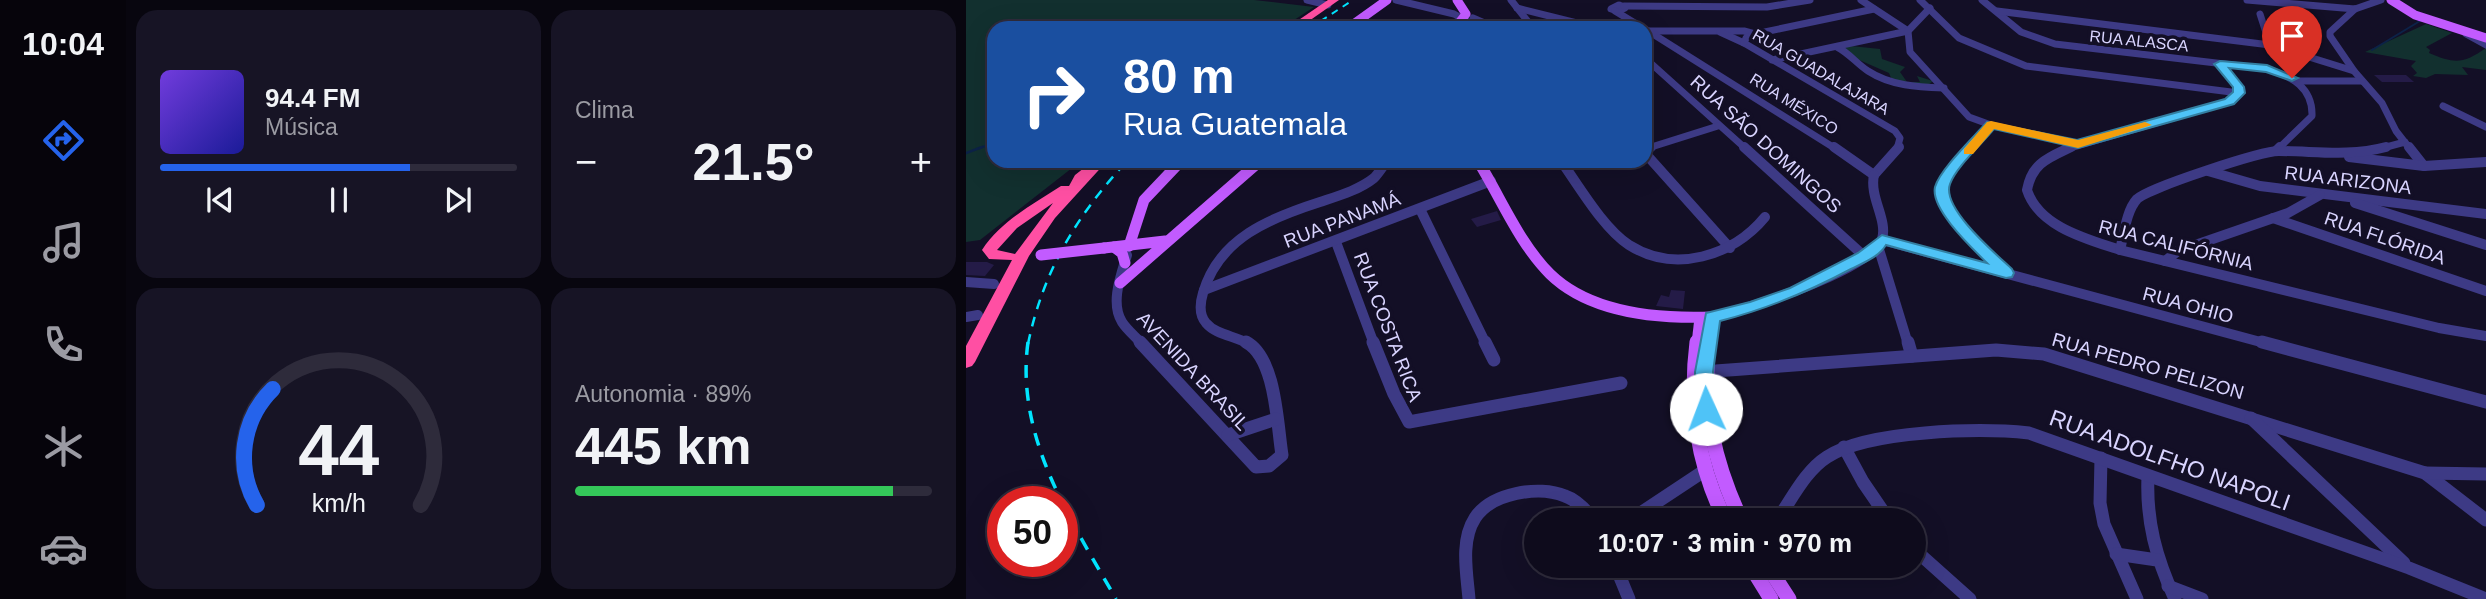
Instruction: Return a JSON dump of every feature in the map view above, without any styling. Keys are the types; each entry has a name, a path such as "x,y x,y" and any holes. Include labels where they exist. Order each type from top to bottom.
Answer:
{"highway":[{"path":"1302,21 1331,2"},
{"path":"1029,254 994,256 989,250 993,242 1093,168"},
{"path":"1014,226 1044,216 1088,172"},
{"path":"966,362 1029,254 1044,216 1066,189"},
{"path":"966,338 972,316 994,284 1029,254"}],"main road":[{"path":"1358,21 1387,0"},
{"path":"1457,0 1464,17 1461,21"},
{"path":"2391,0 2407,12 2486,38"},
{"name":"AVENIDA BRASIL","path":"1130,244 1144,200 1174,168"},
{"path":"1120,283 1252,168"},
{"path":"1483,168 1530,246 1558,281 1589,298 1634,312 1666,317 1706,318 1692,406 1704,471 1721,508"},
{"path":"1108,246 1134,226"},
{"path":"1029,254 1165,241"},
{"path":"1108,246 1122,253 1125,263"},
{"path":"1698,372 1712,448 1735,508"},
{"path":"1758,578 1771,599"},
{"path":"1776,578 1790,599"}],"street":[{"path":"1307,0 1331,2"},
{"path":"1396,0 1454,14 1470,21"},
{"path":"1511,0 1527,21"},
{"path":"1619,9 1636,6 1767,7 1810,0"},
{"path":"1861,0 1908,31"},
{"path":"1920,0 1959,38 2025,66 2239,93 2235,81 2220,64"},
{"name":"RUA ALASCA","path":"1982,0 2021,32 2055,44 2267,69 2298,81"},
{"path":"2247,0 2355,9"},
{"path":"2377,1 2355,9 2329,34 2354,71 2382,103 2404,142 2424,166"},
{"path":"1517,8 1569,21"},
{"path":"1772,60 1908,31 1930,8"},
{"path":"1744,43 1748,37 1755,34 1874,9"},
{"path":"1997,11 2270,45 2354,71"},
{"path":"2260,14 2270,45"},
{"path":"1652,30 1755,34"},
{"path":"2457,30 2486,45"},
{"path":"1908,31 1908,44 1913,57 1963,112 1991,125 2078,144"},
{"name":"RUA GUADALAJARA","path":"1720,32 1744,43 1895,131 1900,138 1899,147 1874,175"},
{"name":"RUA MÉXICO","path":"1652,34 1874,175"},
{"path":"1837,47 1850,54 1866,69 1892,83 1909,87 1944,88"},
{"name":"RUA SÃO DOMINGOS","path":"1652,65 1864,256"},
{"path":"2298,81 2362,81"},
{"path":"2276,151 2312,116 2311,100 2298,81"},
{"name":"RUA CALIFÓRNIA","path":"2239,93 2225,103 2078,144 2036,166 2030,174 2027,190 2029,196 2038,209 2060,227 2087,240 2439,328 2486,335"},
{"path":"2443,106 2486,127"},
{"path":"1991,125 1942,186 1942,197 1974,242 2006,273"},
{"path":"1652,149 1718,126"},
{"path":"2332,155 2379,149 2404,142"},
{"path":"2120,250 2128,218 2137,199 2170,183 2276,151 2424,166 2486,162"},
{"path":"1652,159 1730,248"},
{"path":"1228,435 1276,419 1263,359 1251,345 1216,332 1207,325 1200,308 1204,290 1220,256 1245,232 1276,216 1365,183 1383,168"},
{"path":"1566,168 1628,244 1675,259 1711,256 1730,248 1750,237 1765,217"},
{"name":"RUA ARIZONA","path":"2208,171 2241,183 2486,214"},
{"path":"1874,175 1872,187 1881,240 1912,356"},
{"name":"RUA PANAMÁ","path":"1204,290 1491,181"},
{"path":"2165,261 2172,254 2186,248 2273,218 2320,195"},
{"path":"2336,197 2486,245"},
{"path":"2410,220 2402,211 2411,205"},
{"path":"1420,209 1494,360"},
{"name":"RUA FLÓRIDA","path":"2273,218 2486,291"},
{"path":"1706,318 1781,297 1864,256 1881,240"},
{"name":"RUA OHIO","path":"1881,240 2486,402"},
{"name":"RUA COSTA RICA","path":"1336,242 1391,388 1403,417 1409,422 1621,383"},
{"name":"AVENIDA BRASIL","path":"1130,244 1120,283 1117,310 1122,322 1256,467 1264,468 1279,460 1282,455 1276,419"},
{"path":"2180,264 2180,257 2186,248"},
{"path":"966,282 994,284"},
{"name":"RUA PEDRO PELIZON","path":"1698,372 1996,350 2044,354 2425,473 2482,515"},
{"path":"2249,416 2409,568"},
{"name":"RUA ADOLFHO NAPOLI","path":"1786,508 1816,467 1844,447 1874,439 2010,431 2044,437 2409,568 2486,599"},
{"path":"1844,447 1881,508"},
{"path":"2101,458 2100,503 2104,524 2137,599"},
{"path":"1648,508 1704,471"},
{"path":"2425,473 2486,474"},
{"path":"2148,476 2146,512 2157,560 2172,592 2202,599"},
{"path":"1469,599 1466,558 1470,527 1482,510 1508,497 1539,492 1560,494 1574,500 1582,508"},
{"path":"2116,554 2157,560"},
{"path":"1926,560 1970,599"},
{"path":"1620,578 1629,599"}],"green space":[{"path":"966,0 1254,0 1314,7 1293,21 987,21 987,168 1072,168 980,240 966,242"},
{"path":"2426,24 2452,33 2426,47 2430,50 2429,53 2459,61 2486,48 2486,70 2462,67 2468,75 2435,74 2426,78 2413,76 2417,73 2411,66 2416,61 2365,52"},
{"path":"1851,46 1880,49 1882,59 1905,67 1900,72 1907,82 1920,82 1917,76 1933,81 1928,85 1892,80 1889,73 1857,59 1844,48"}],"building":[{"path":"2374,75 2406,75 2414,82 2382,82"},
{"path":"1497,211 1501,220 1477,227 1471,219"},
{"path":"966,262 987,262 994,265 985,276 966,275"},
{"path":"1671,290 1685,291 1683,309 1656,306 1661,295 1669,297"}],"waterway":[{"path":"2372,50 2420,21"},
{"path":"977,149 987,145"},
{"path":"966,153 982,147"}],"railway":[{"path":"1321,21 1353,0"},
{"path":"1028,344 1043,292 1064,245 1093,202 1121,168"},
{"path":"1028,342 1026,377 1038,444 1065,508 1116,599"}],"slow traffic":[{"path":"1968,152 1991,125 2078,144 2145,125"}],"route":[{"path":"1706,409 1704,372 1712,317 1754,307 1795,291 1864,256 1882,240 2006,273 1974,242 1946,206 1941,191 1951,173 1991,125 2078,144 2230,101 2238,95 2238,87 2220,64 2267,69 2292,78"}]}
